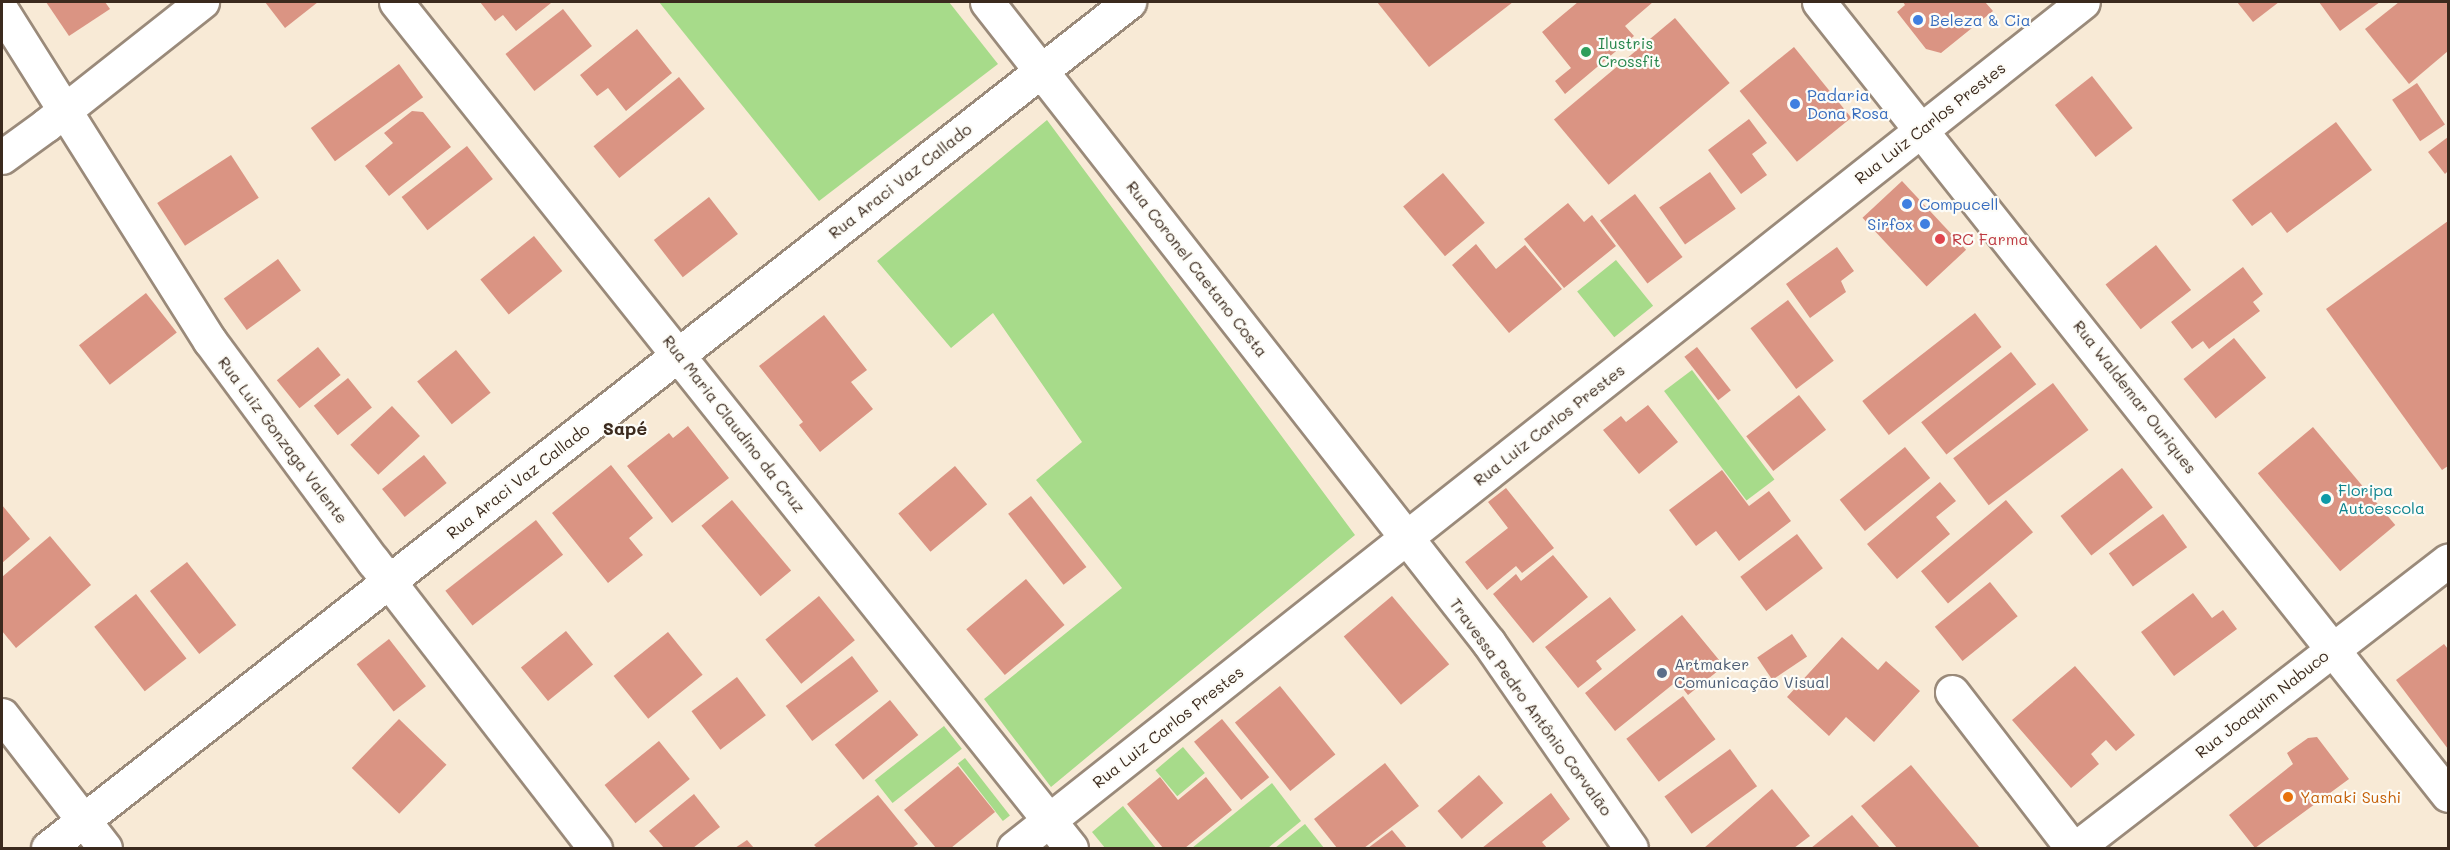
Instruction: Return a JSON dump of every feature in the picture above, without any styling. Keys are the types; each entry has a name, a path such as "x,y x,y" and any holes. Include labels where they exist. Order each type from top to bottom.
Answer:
{"street":[{"path":"2,157 202,2"},
{"name":"Rua Maria Claudino da Cruz","path":"396,2 1071,849"},
{"name":"Rua Coronel Caetano Costa","path":"987,2 1406,538"},
{"name":"Rua Araci Vaz Callado","path":"48,849 1130,2"},
{"name":"Rua Waldemar Ouriques","path":"1819,2 1923,129 2448,795"},
{"name":"Rua Luiz Carlos Prestes","path":"1014,849 2084,2"},
{"name":"Rua Luiz Gonzaga Valente","path":"2,11 210,341 389,582 595,849"},
{"name":"Travessa Pedro Antônio Corvalão","path":"1406,538 1488,643 1631,849"},
{"name":"Rua Joaquim Nabuco","path":"2074,849 2448,561"},
{"path":"1952,692 2074,849"},
{"path":"2,715 105,849"}],"green space":[{"path":"659,2 949,2 998,64 819,201"},
{"path":"1047,120 1355,535 1051,787 984,699 1122,588 1036,480 1082,442 993,313 951,348 877,261"},
{"path":"1616,260 1653,306 1614,337 1577,291"},
{"path":"1692,370 1774,479 1746,500 1664,391"},
{"path":"944,726 962,749 893,803 875,780"},
{"path":"1183,747 1205,773 1177,796 1155,770"},
{"path":"965,758 1010,816 1003,821 958,764"},
{"path":"1272,783 1301,821 1268,848 1192,848"},
{"path":"1123,806 1156,848 1105,848 1092,832"},
{"path":"1305,824 1324,848 1275,848"}],"building":[{"path":"46,2 105,2 110,9 69,36"},
{"path":"265,2 318,2 285,28"},
{"path":"480,2 551,3 516,31 503,15 495,21"},
{"path":"1377,2 1513,2 1429,67"},
{"name":"Ilustris Crossfit","path":"1578,2 1653,2 1625,26 1634,36 1565,94 1555,81 1571,68 1542,32"},
{"path":"1903,2 1985,2 1993,11 1941,53 1926,49 1897,12 1905,5"},
{"path":"2237,2 2279,2 2253,22"},
{"path":"2319,2 2380,2 2340,31"},
{"path":"2399,2 2448,2 2448,51 2409,84 2365,29"},
{"path":"563,9 592,46 534,91 505,54"},
{"path":"1675,18 1730,83 1609,185 1554,120"},
{"path":"637,29 672,73 626,111 608,88 597,96 580,75"},
{"name":"Padaria Dona Rosa","path":"1794,47 1851,118 1797,162 1740,91"},
{"path":"399,64 423,97 335,161 311,128"},
{"path":"2092,76 2133,128 2096,157 2055,105"},
{"path":"679,77 705,109 619,178 594,146"},
{"path":"2417,83 2445,124 2420,141 2392,100"},
{"path":"412,111 423,112 451,147 389,196 365,166 393,143 384,133"},
{"path":"1749,119 1767,143 1752,154 1767,175 1741,194 1708,150"},
{"path":"2336,122 2372,170 2287,233 2271,212 2252,226 2232,200"},
{"path":"2448,137 2448,171 2445,174 2428,152"},
{"path":"467,146 493,179 427,230 402,197"},
{"path":"231,155 259,198 185,246 157,203"},
{"path":"1710,172 1736,209 1685,244 1659,208"},
{"path":"1443,173 1485,223 1445,256 1403,206"},
{"path":"1902,181 1966,250 1927,287 1863,218"},
{"path":"1635,194 1683,257 1647,284 1600,220"},
{"path":"709,197 738,234 683,277 654,240"},
{"path":"1568,203 1584,222 1592,215 1616,246 1564,288 1524,239"},
{"path":"2448,221 2448,466 2442,470 2326,309"},
{"path":"534,236 562,271 509,314 480,279"},
{"path":"1476,244 1496,269 1525,245 1562,289 1509,333 1452,265"},
{"path":"2156,245 2191,290 2141,329 2106,284"},
{"path":"1837,247 1854,271 1841,281 1846,292 1810,318 1786,284"},
{"path":"278,259 301,291 247,330 224,298"},
{"path":"2243,267 2263,294 2253,302 2260,311 2209,349 2203,341 2192,349 2171,322"},
{"path":"146,293 177,332 110,385 79,345"},
{"path":"1788,300 1834,361 1796,389 1750,328"},
{"path":"1975,313 2001,347 1889,435 1862,401"},
{"path":"824,315 867,370 851,382 873,409 820,452 799,425 803,422 759,366"},
{"path":"2234,338 2266,378 2216,419 2183,379"},
{"path":"318,347 341,375 299,408 277,380"},
{"path":"1697,347 1731,390 1718,400 1684,357"},
{"path":"456,350 491,393 452,424 417,381"},
{"path":"2011,352 2036,384 1946,454 1921,422"},
{"path":"348,378 372,408 338,435 314,406"},
{"path":"2053,383 2089,430 1989,505 1953,458"},
{"path":"1799,395 1826,430 1773,471 1746,436"},
{"path":"1648,405 1678,442 1639,474 1603,430 1621,416 1626,422"},
{"path":"392,406 420,436 378,475 350,445"},
{"path":"688,426 729,478 672,523 627,466 669,433 673,438"},
{"name":"Floripa Autoescola","path":"2313,427 2395,525 2340,571 2258,473"},
{"path":"1905,447 1930,478 1865,531 1840,500"},
{"path":"424,455 447,483 405,517 382,489"},
{"path":"611,465 653,518 629,538 643,555 608,583 552,513"},
{"path":"955,466 987,504 930,552 898,514"},
{"path":"2122,468 2153,507 2091,555 2061,516"},
{"path":"1722,470 1749,506 1769,491 1791,521 1739,561 1716,531 1696,546 1669,510"},
{"path":"1940,482 1956,501 1936,517 1950,534 1897,579 1867,544"},
{"path":"1506,488 1554,548 1522,573 1516,566 1487,590 1465,562 1508,528 1488,502"},
{"path":"1031,496 1086,567 1064,585 1008,514"},
{"path":"732,500 791,570 760,596 701,526"},
{"path":"2006,500 2033,532 1948,604 1921,571"},
{"path":"2,505 30,539 2,563"},
{"path":"2163,514 2187,547 2133,587 2109,553"},
{"path":"536,520 563,555 472,625 445,591"},
{"path":"1797,534 1823,568 1766,611 1740,577"},
{"path":"50,536 91,585 16,648 2,631 2,577"},
{"path":"1553,555 1588,597 1533,643 1493,594 1516,574 1521,581"},
{"path":"187,562 236,625 199,654 150,591"},
{"path":"1026,579 1065,625 1005,675 966,629"},
{"path":"1990,582 2018,616 1963,661 1935,627"},
{"path":"2193,593 2212,618 2223,610 2237,629 2174,676 2141,632"},
{"path":"136,594 186,659 145,691 94,627"},
{"path":"819,596 855,640 801,684 765,639"},
{"path":"1392,596 1449,664 1401,705 1344,636"},
{"path":"1610,597 1636,630 1596,661 1602,669 1578,688 1545,647"},
{"name":"Artmaker Comunicação Visual","path":"1682,615 1724,666 1688,695 1677,681 1615,731 1585,693"},
{"path":"566,631 593,664 548,701 521,668"},
{"path":"668,632 703,675 648,719 614,676"},
{"path":"1792,634 1807,656 1772,680 1757,657"},
{"path":"1842,637 1878,670 1886,661 1920,691 1874,742 1846,717 1829,736 1787,697"},
{"path":"389,639 426,686 394,712 357,664"},
{"path":"2444,644 2448,649 2448,749 2396,680"},
{"path":"852,656 878,691 812,741 786,706"},
{"path":"2075,666 2135,735 2116,751 2106,740 2091,754 2099,764 2071,788 2012,720"},
{"path":"737,677 766,715 720,750 691,711"},
{"path":"1280,686 1335,754 1290,791 1235,723"},
{"path":"1683,696 1715,739 1659,782 1626,739"},
{"path":"890,700 918,735 863,780 835,745"},
{"path":"399,719 446,765 399,814 352,768"},
{"path":"1222,719 1269,777 1241,800 1194,742"},
{"name":"Yamaki Sushi","path":"2317,737 2349,779 2255,848 2229,815 2293,764 2287,753 2308,738"},
{"path":"659,741 690,779 635,823 605,785"},
{"path":"1730,749 1757,786 1692,834 1664,797"},
{"path":"1385,763 1419,806 1364,848 1337,848 1314,819"},
{"path":"1911,765 1980,848 1897,848 1861,806"},
{"path":"958,766 995,812 951,848 936,848 904,810"},
{"path":"1479,775 1503,803 1462,839 1437,811"},
{"path":"1160,777 1178,800 1206,777 1232,810 1185,848 1163,848 1127,804"},
{"path":"1772,789 1810,836 1794,848 1704,848"},
{"path":"1551,793 1570,819 1542,842 1547,848 1482,848"},
{"path":"694,794 720,827 693,848 664,848 649,831"},
{"path":"878,795 918,844 912,848 817,848 814,845"},
{"path":"1852,815 1880,848 1811,848"},
{"path":"1392,830 1407,848 1368,848"},
{"path":"747,840 754,848 735,848"}],"place":[{"name":"Beleza & Cia","path":"1918,20"},
{"name":"Ilustris Crossfit","path":"1586,52"},
{"name":"Padaria Dona Rosa","path":"1795,104"},
{"name":"Compucell","path":"1907,204"},
{"name":"Sirfox","path":"1925,224"},
{"name":"RC Farma","path":"1940,239"},
{"name":"Floripa Autoescola","path":"2326,499"},
{"name":"Artmaker Comunicação Visual","path":"1662,673"},
{"name":"Yamaki Sushi","path":"2288,797"}],"district":[{"name":"Sapé","path":"625,428"}]}
